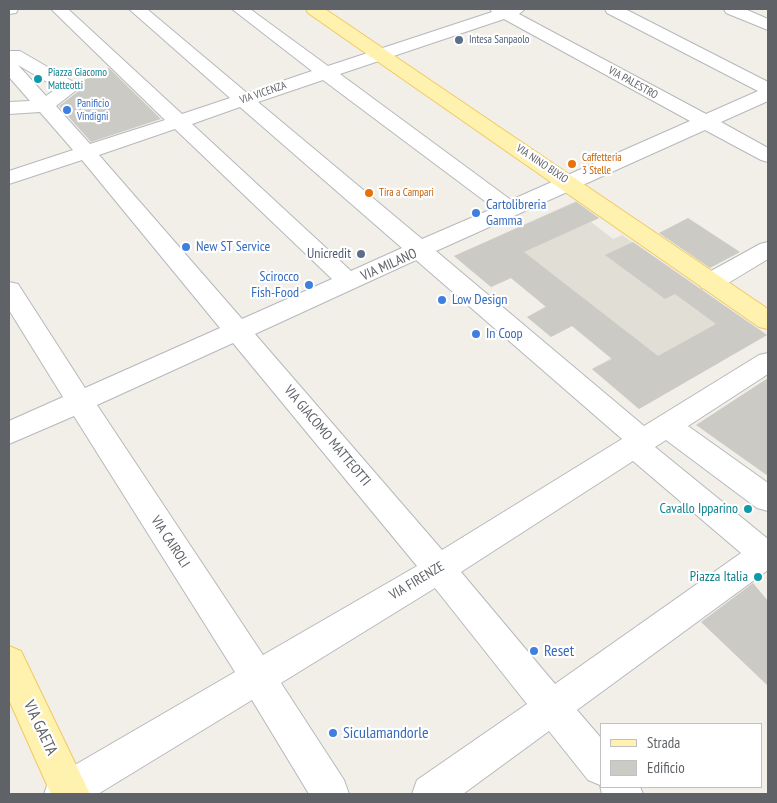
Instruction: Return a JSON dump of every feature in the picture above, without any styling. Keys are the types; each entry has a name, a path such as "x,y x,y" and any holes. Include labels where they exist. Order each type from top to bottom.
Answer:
{"main road":[{"name":"VIA NINO BIXIO","path":"314,9 570,183 768,321"},
{"name":"VIA GAETA","path":"9,662 67,793"}],"street":[{"path":"59,9 350,282"},
{"path":"137,9 421,251 648,438 767,554 431,794"},
{"path":"240,9 511,210"},
{"path":"613,9 768,89"},
{"path":"732,9 768,24"},
{"name":"VIA VICENZA","path":"9,178 507,10"},
{"name":"VIA PALESTRO","path":"507,10 704,122 768,156"},
{"path":"9,56 14,55 70,88 45,108 9,108"},
{"path":"11,74 38,70"},
{"name":"VIA GIACOMO MATTEOTTI","path":"11,74 86,152 439,569 551,708 600,765"},
{"name":"VIA MILANO","path":"9,434 768,94"},
{"path":"711,282 768,249"},
{"name":"VIA CAIROLI","path":"9,290 79,402 259,677 330,794"},
{"name":"VIA FIRENZE","path":"67,793 439,569 768,362"},
{"path":"648,438 768,499"}],"shaded area":[{"path":"576,201 599,218 591,222 613,239 622,235 707,294 725,318 735,313 767,335 639,409 592,369 611,358 572,326 551,337 527,317 546,306 511,278 491,287 454,256"}],"building":[{"path":"109,68 161,119 91,142 59,106 84,87 78,83"},
{"path":"576,202 599,218 524,252 658,356 716,324 675,294 665,299 605,255 633,242 767,335 639,409 592,369 612,359 572,326 551,337 527,317 546,307 511,278 491,287 454,256"},
{"path":"688,218 740,252 710,268 659,233"},
{"path":"768,378 768,476 696,425"},
{"path":"753,583 768,601 768,686 701,622"}],"place":[{"name":"Intesa Sanpaolo","path":"459,40"},
{"name":"Piazza Giacomo Matteotti","path":"38,79"},
{"name":"Panificio Vindigni","path":"67,110"},
{"name":"Caffetteria 3 Stelle","path":"572,164"},
{"name":"Tira a Campari","path":"369,193"},
{"name":"Cartolibreria Gamma","path":"476,213"},
{"name":"New ST Service","path":"186,247"},
{"name":"Unicredit","path":"361,254"},
{"name":"Scirocco Fish-Food","path":"309,285"},
{"name":"Low Design","path":"442,300"},
{"name":"In Coop","path":"476,334"},
{"name":"Cavallo Ipparino","path":"748,509"},
{"name":"Piazza Italia","path":"758,577"},
{"name":"Reset","path":"534,651"},
{"name":"Siculamandorle","path":"333,733"}]}
